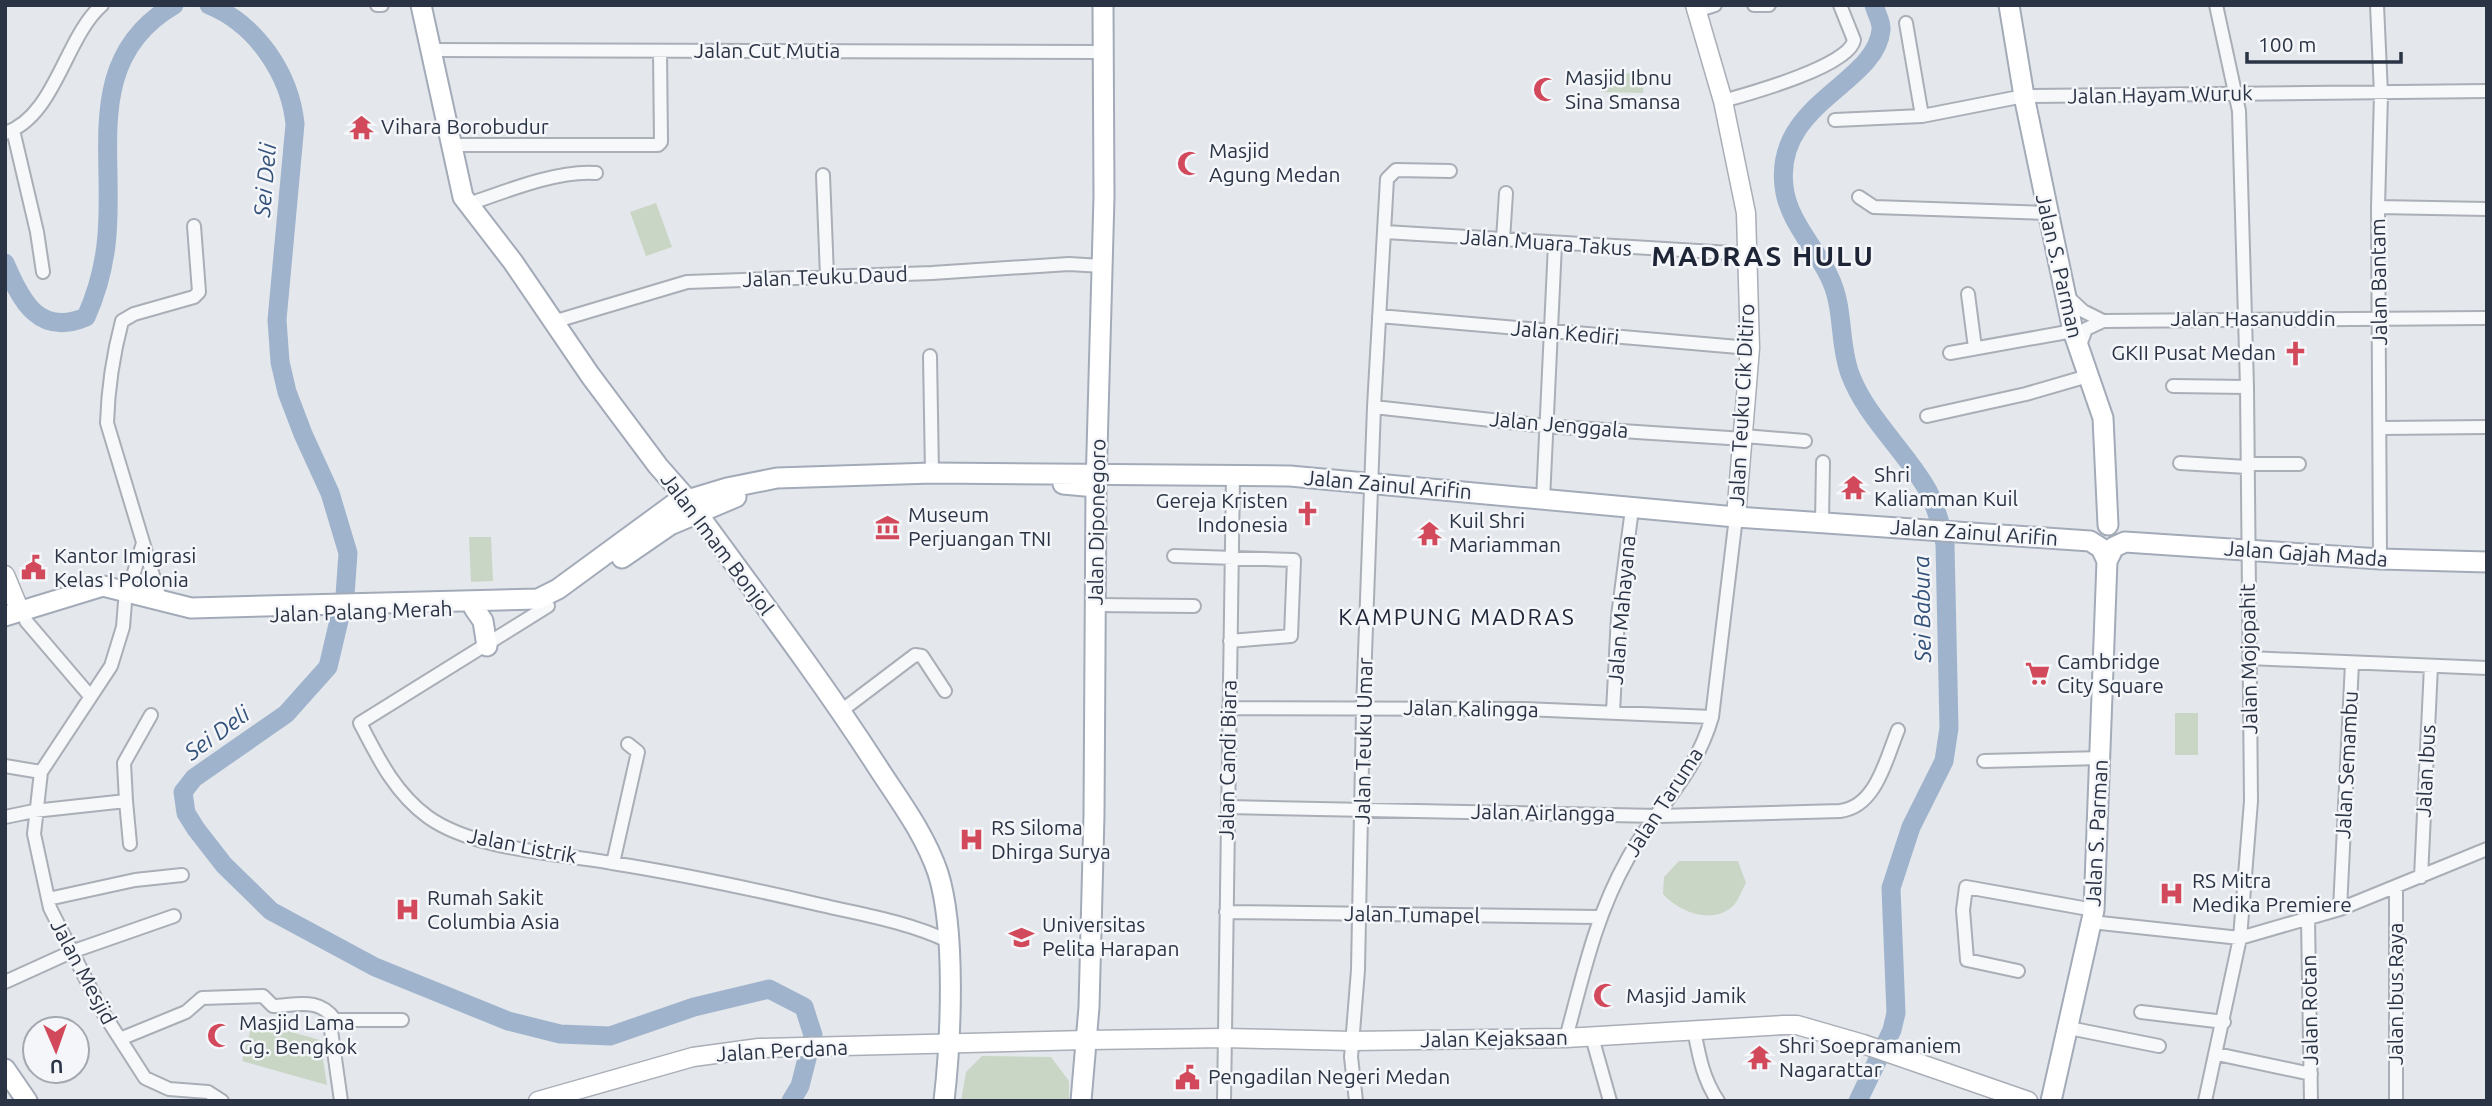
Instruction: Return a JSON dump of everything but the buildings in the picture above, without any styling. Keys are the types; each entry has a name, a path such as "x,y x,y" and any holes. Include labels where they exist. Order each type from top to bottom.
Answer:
{"main road":[{"name":"Jalan Imam Bonjol","path":"421,5 463,197 658,467 692,505 841,711 923,836 938,874 947,912 947,1045 944,1101"},
{"name":"Jalan Diponegoro","path":"1081,1101 1087,1040 1094,815 1103,5"},
{"name":"Jalan S. Parman","path":"2009,5 2024,96 2064,293 2079,353 2103,418 2108,525"},
{"name":"Jalan Teuku Cik Ditiro","path":"1696,8 1723,101 1746,213 1750,348 1736,517"},
{"path":"656,517 664,485 658,467"},
{"name":"Jalan Zainul Arifin","path":"908,480 932,473 1096,480"},
{"name":"Jalan Zainul Arifin","path":"692,505 778,490 908,480 1004,483 1233,479 1270,475 1632,509 2090,541"},
{"name":"Jalan Palang Merah","path":"385,608 538,599 558,589 656,517 692,505"},
{"name":"Jalan Palang Merah","path":"5,627 17,616 89,599 127,596 191,608 298,610 548,606 561,600 670,525 692,505"},
{"path":"2108,525 2125,542 2114,547 2107,561 2101,548 2090,541 2108,525"},
{"name":"Jalan Gajah Mada","path":"2125,542 2380,559 2487,562"},
{"name":"Jalan S. Parman","path":"2051,1101 2092,916 2102,758 2107,561"},
{"path":"5,575 17,616"},
{"name":"Jalan Palang Merah","path":"127,596 182,618 298,610"},
{"path":"474,608 483,621 487,646"},
{"name":"Jalan Kejaksaan","path":"947,1045 1224,1038 1352,1041 1566,1038 1797,1025 1863,1044 2028,1101"},
{"name":"Jalan Perdana","path":"538,1101 684,1059 759,1048 947,1045"},
{"path":"5,1069 27,1101"}],"street":[{"path":"43,272 37,232 9,132 33,115 102,5"},
{"path":"377,5 382,5"},
{"path":"1696,8 1715,5"},
{"path":"1754,5 1769,5"},
{"path":"1723,101 1785,83 1849,51 1854,40 1840,5"},
{"name":"Jalan Mojopahit","path":"2205,1101 2240,938 2250,801 2246,387 2237,93 2216,5"},
{"name":"Jalan Bantam","path":"2377,5 2381,94 2378,207 2380,559"},
{"path":"1906,23 1922,116"},
{"name":"Jalan Cut Mutia","path":"431,50 1103,52"},
{"path":"453,145 658,145 661,142 660,51"},
{"name":"Jalan Hayam Wuruk","path":"1835,120 1922,116 2024,96 2487,91"},
{"name":"Jalan Teuku Umar","path":"1356,1101 1352,1041 1360,915 1363,709 1374,407 1387,180 1396,170 1450,171"},
{"path":"470,204 519,187 576,174 596,173"},
{"path":"823,176 827,276"},
{"path":"1503,240 1506,193"},
{"path":"1859,197 1865,205 1874,207 2047,212"},
{"path":"2378,207 2487,209"},
{"path":"161,603 107,423 110,376 125,318 194,297 199,292 194,226"},
{"name":"Jalan Muara Takus","path":"1385,232 1748,254"},
{"path":"1543,500 1555,244"},
{"name":"Jalan Teuku Daud","path":"554,322 687,282 932,273 1069,264 1102,266"},
{"path":"2064,293 2083,311 2103,321"},
{"path":"1968,294 1975,348"},
{"name":"Jalan Kediri","path":"1380,316 1551,333 1750,348"},
{"name":"Jalan Hasanuddin","path":"2103,321 2487,318"},
{"path":"2079,353 2081,335 2086,329 2103,321"},
{"path":"1950,353 2073,331"},
{"path":"930,356 932,473"},
{"path":"1927,416 2026,394 2088,376"},
{"path":"2173,386 2246,387"},
{"name":"Jalan Jenggala","path":"1374,407 1545,426 1805,441"},
{"path":"2381,428 2487,427"},
{"path":"1822,523 1823,461"},
{"path":"2180,463 2247,466 2299,464"},
{"name":"Jalan Candi Biara","path":"1224,1101 1233,479"},
{"name":"Jalan Mahayana","path":"1613,712 1618,616 1632,509"},
{"name":"Jalan Taruma","path":"1566,1038 1598,917 1628,858 1684,780 1706,737 1712,717 1736,517"},
{"name":"Jalan Mesjid","path":"144,543 127,596 118,650 111,666 41,772 34,811 34,834 48,899 71,952 120,1039 145,1077 169,1089 208,1092 222,1101"},
{"path":"1174,556 1289,558 1295,562 1292,636 1230,641"},
{"path":"1095,605 1194,606"},
{"name":"Jalan Listrik","path":"548,606 360,723 388,777 427,817 454,832 910,925 948,941"},
{"path":"17,616 90,696"},
{"path":"841,711 915,655 922,656 945,691"},
{"path":"2249,658 2487,668"},
{"name":"Jalan Semambu","path":"2340,909 2352,663"},
{"name":"Jalan Ibus","path":"2421,877 2431,666"},
{"name":"Jalan Kalingga","path":"1229,708 1613,712 1712,717"},
{"path":"130,844 124,763 151,715"},
{"name":"Jalan Airlangga","path":"1228,807 1659,816 1840,811 1857,806 1878,779 1898,730"},
{"path":"613,863 638,752 628,744"},
{"path":"1984,761 2102,758"},
{"path":"5,766 41,772"},
{"path":"5,817 34,811 125,801"},
{"path":"2018,971 1967,960 1962,910 1966,887 2092,916 2240,938 2340,909 2487,849"},
{"path":"48,899 135,880 181,875"},
{"name":"Jalan Ibus Raya","path":"2396,887 2396,1101"},
{"name":"Jalan Tumapel","path":"1226,912 1598,917"},
{"path":"5,982 71,952 174,916"},
{"name":"Jalan Rotan","path":"2308,919 2311,1101"},
{"path":"120,1039 186,1012 202,998 263,996 273,1006 316,1003 328,1010 335,1020 332,1040 341,1101"},
{"path":"2141,1012 2224,1021"},
{"path":"335,1020 402,1020"},
{"path":"2069,1028 2159,1046"},
{"path":"1694,1030 1700,1061 1709,1087 1718,1101"},
{"path":"1592,1037 1610,1101"},
{"path":"2217,1054 2311,1073"}],"green space":[{"path":"1602,72 1644,74 1643,93 1601,92"},
{"path":"656,203 672,247 646,256 630,212"},
{"path":"469,537 491,537 493,581 471,582"},
{"path":"2175,713 2198,713 2198,755 2175,755"},
{"path":"1679,861 1738,861 1746,883 1734,905 1724,912 1714,915 1695,914 1677,906 1663,894 1664,877"},
{"path":"253,1021 320,1040 327,1085 242,1061"},
{"path":"982,1056 1051,1057 1069,1081 1069,1101 961,1101 966,1072"}],"waterway":[{"name":"Sei Deli","path":"5,263 25,302 44,319 70,322 86,317 99,282 106,245 109,113 114,82 125,54 145,28 174,5"},
{"name":"Sei Deli","path":"209,5 242,25 256,38 278,69 292,105 295,124 277,320 280,362 287,392 330,493 348,553 345,595 328,667 286,714 194,778 183,792 186,813 224,865 271,911 375,967 508,1021 560,1034 610,1036 694,1007 769,989 804,1007 813,1035 800,1086 791,1101"},
{"name":"Sei Babura","path":"1858,1101 1892,1030 1896,1013 1891,888 1911,827 1944,761 1949,728 1945,544 1927,489 1857,390 1846,362 1834,288 1790,210 1784,186 1785,158 1794,134 1809,114 1862,65 1875,49 1881,27 1874,5"}],"place":[{"name":"Masjid Ibnu Sina Smansa","path":"1545,90"},
{"name":"Vihara Borobudur","path":"361,127"},
{"name":"Masjid Agung Medan","path":"1189,163"},
{"name":"GKII Pusat Medan","path":"2296,353"},
{"name":"Shri Kaliamman Kuil","path":"1854,487"},
{"name":"Gereja Kristen Indonesia","path":"1308,513"},
{"name":"Museum Perjuangan TNI","path":"888,527"},
{"name":"Kuil Shri Mariamman","path":"1429,533"},
{"name":"Kantor Imigrasi Kelas I Polonia","path":"34,568"},
{"name":"Cambridge City Square","path":"2037,674"},
{"name":"RS Siloma Dhirga Surya","path":"971,840"},
{"name":"RS Mitra Medika Premiere","path":"2172,893"},
{"name":"Rumah Sakit Columbia Asia","path":"407,910"},
{"name":"Universitas Pelita Harapan","path":"1022,937"},
{"name":"Masjid Jamik","path":"1606,996"},
{"name":"Masjid Lama Gg. Bengkok","path":"219,1035"},
{"name":"Shri Soepramaniem Nagarattar","path":"1759,1058"},
{"name":"Pengadilan Negeri Medan","path":"1188,1077"}],"district":[{"name":"MADRAS HULU","path":"1763,256"},
{"name":"KAMPUNG MADRAS","path":"1457,617"}]}
